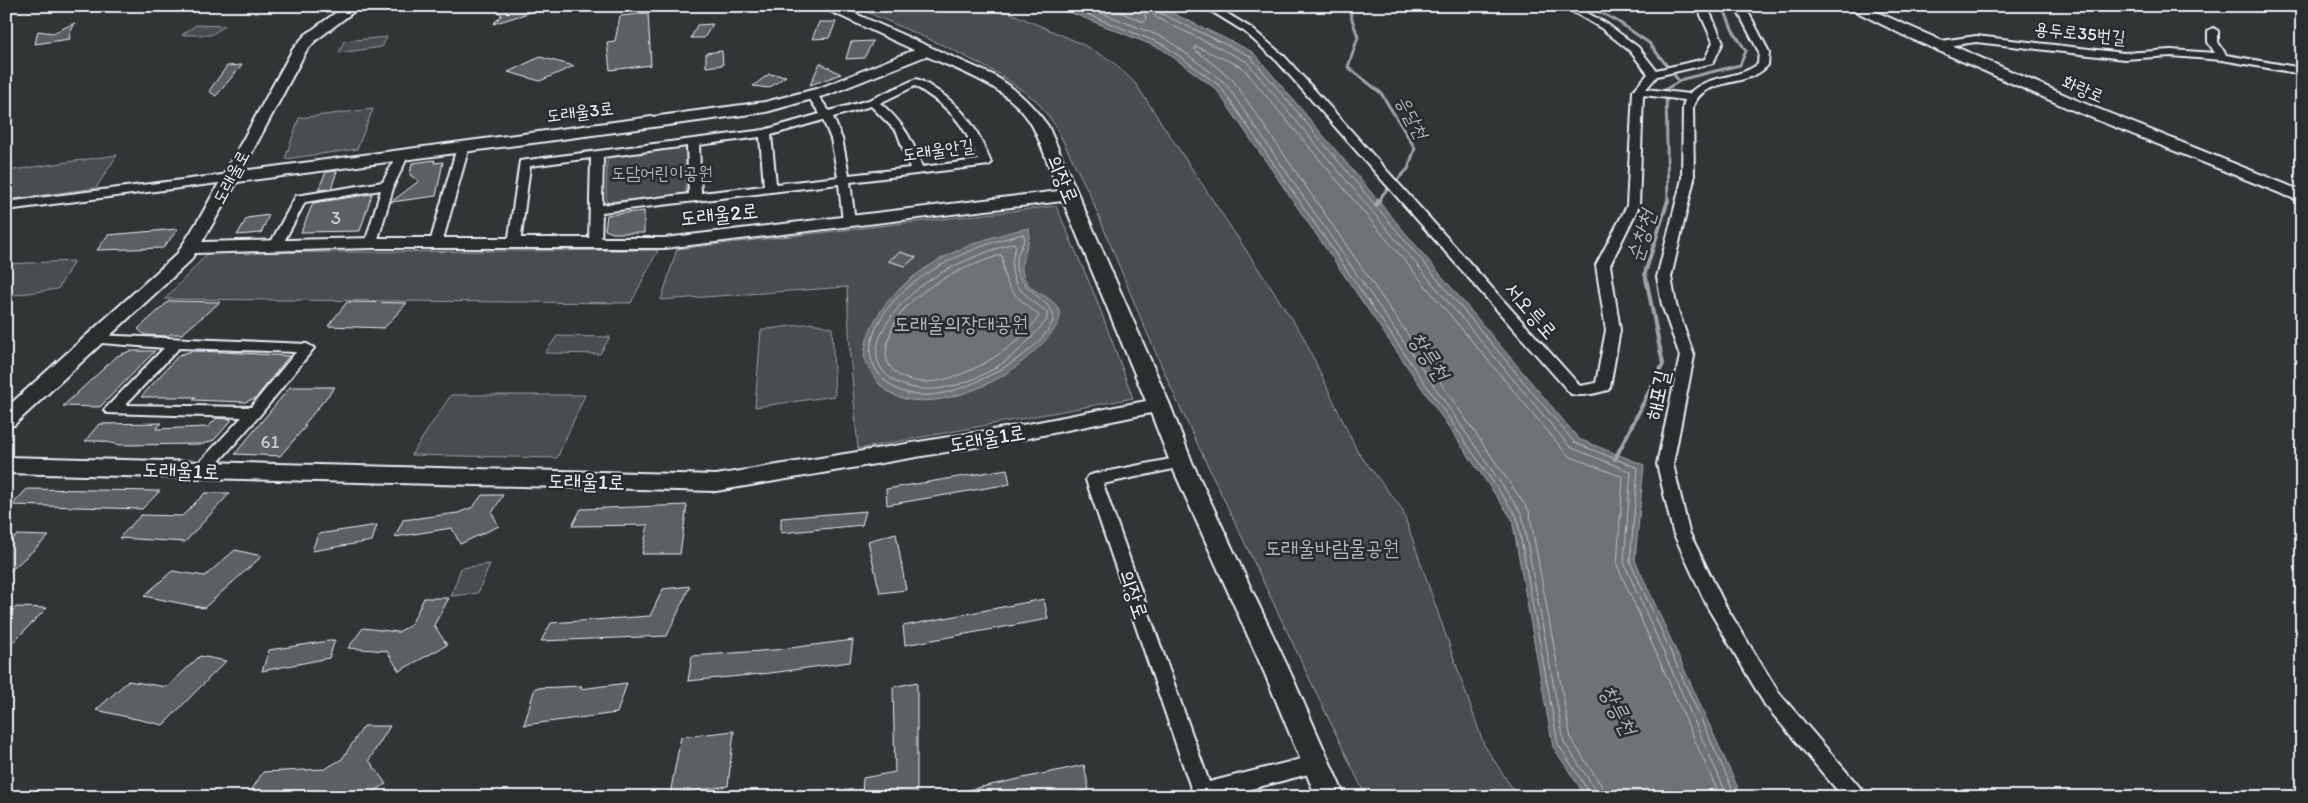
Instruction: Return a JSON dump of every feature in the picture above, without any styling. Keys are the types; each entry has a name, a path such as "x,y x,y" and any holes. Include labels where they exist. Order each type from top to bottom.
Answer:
{"street":[{"name":"도래울로","path":"6,420 184,257 230,178 300,49 310,38 354,6"},
{"name":"의장로","path":"826,6 988,78 1004,87 1023,103 1040,126 1133,348 1159,405 1180,462 1278,674 1331,797"},
{"name":"서오릉로","path":"1208,6 1248,30 1281,59 1576,391 1604,387 1613,330 1603,265 1633,206 1644,92"},
{"path":"1568,6 1604,26 1634,49 1655,74"},
{"path":"1702,6 1718,42 1709,61 1655,74 1644,92 1685,97 1698,89 1752,74 1763,64 1764,52 1740,6"},
{"name":"화랑로","path":"1852,6 1934,45 2144,136 2302,198"},
{"path":"2213,31 2213,42 2222,57"},
{"name":"용두로35번길","path":"1934,45 1976,39 2124,56 2171,52 2222,57 2302,71"},
{"name":"도래울3로","path":"230,178 741,111 812,96 927,50"},
{"name":"도래울안길","path":"514,244 524,163 765,133 873,102 916,82 959,111 975,134 985,163 596,209"},
{"path":"812,96 827,116 840,150 849,222"},
{"name":"해포길","path":"1685,97 1688,179 1664,277 1669,305 1686,356 1665,464 1681,532 1717,608 1772,699 1856,797"},
{"path":"873,102 894,119 903,130 917,171"},
{"path":"765,133 770,188"},
{"path":"693,142 695,196"},
{"path":"436,243 463,147"},
{"path":"371,242 388,185 403,154"},
{"path":"595,243 597,154"},
{"path":"6,206 230,178"},
{"path":"276,244 300,199 388,185"},
{"name":"도래울2로","path":"190,248 371,242 514,244 665,243 1070,195"},
{"path":"94,339 175,344 307,348 255,412 201,471"},
{"path":"175,344 112,410 255,412"},
{"name":"도래울1로","path":"6,466 716,483 864,460 1159,405"},
{"name":"의장로","path":"1180,462 1094,480 1204,794 1317,764"}],"green space":[{"name":"도래울바람물공원","path":"853,6 994,6 1082,44 1112,61 1135,83 1303,336 1357,451 1402,509 1484,745 1518,797 1366,797 1176,399 1090,195 1055,125 1037,101 999,74 947,47"},
{"path":"196,25 225,26 211,35 182,35"},
{"path":"387,37 382,47 339,53 344,41"},
{"path":"373,109 357,149 285,159 299,118"},
{"name":"도담어린이공원","path":"686,146 686,194 606,202 607,157"},
{"path":"117,155 96,188 6,200 6,171"},
{"name":"도래울의장대공원","path":"1056,206 1096,298 1133,398 858,449 847,287 661,300 677,249"},
{"path":"658,250 631,303 165,299 208,253"},
{"path":"74,261 58,289 6,296 6,264"},
{"path":"813,323 832,328 835,396 755,407 761,330"},
{"path":"557,336 610,337 600,354 545,353"},
{"path":"451,395 585,395 557,458 411,455"},
{"path":"490,564 478,593 451,596 461,568"}],"water":[{"name":"창릉천","path":"1054,6 1158,6 1253,52 1579,439 1644,465 1635,560 1742,797 1586,797 1553,747 1512,519 1216,89 1162,49"},
{"path":"1029,228 1028,242 1022,261 1023,274 1034,290 1055,304 1060,315 1056,327 1046,340 1009,372 969,391 947,398 925,401 905,399 887,391 874,377 866,363 865,356 869,332 885,305 901,287 919,272 940,260 984,240"}],"building":[{"path":"540,6 541,9 493,24 502,15 490,7"},
{"path":"648,13 651,65 610,70 607,42 615,41 620,16"},
{"path":"819,22 836,22 829,38 812,39"},
{"path":"75,23 69,35 70,39 35,44 38,31 53,33"},
{"path":"713,24 704,38 691,38 697,25"},
{"path":"873,41 864,58 846,59 851,42"},
{"path":"722,51 723,65 706,67 706,53"},
{"path":"540,57 574,66 540,81 508,72"},
{"path":"820,63 841,74 810,85"},
{"path":"242,65 216,96 209,91 227,66"},
{"path":"769,74 786,76 769,88 753,86"},
{"path":"435,160 434,163 443,162 436,196 391,202 419,181 410,175 412,163"},
{"path":"337,171 331,189 318,190 326,172"},
{"path":"372,194 360,231 301,232 313,203"},
{"path":"644,211 644,233 613,233 605,230 607,215"},
{"path":"269,215 261,233 237,235 247,218"},
{"path":"178,229 163,248 97,250 108,235"},
{"path":"900,252 916,257 905,266 888,261"},
{"path":"169,301 220,302 182,334 170,334 168,336 145,335 138,329"},
{"path":"347,302 407,303 384,328 328,326"},
{"path":"130,351 155,351 100,407 63,406 117,356"},
{"path":"192,351 289,356 256,398 245,402 193,400 196,397 141,397 179,355"},
{"path":"290,387 335,387 303,426 306,426 280,456 235,454"},
{"path":"217,418 231,419 231,421 214,440 203,444 119,445 102,441 85,441 99,424 162,423 156,429 208,427"},
{"path":"1007,469 1010,484 887,505 886,489"},
{"path":"27,489 160,491 142,509 12,505"},
{"path":"205,493 230,493 185,542 119,538 141,515 182,516"},
{"path":"482,495 503,495 492,513 499,526 460,544 452,528 395,537 403,520 458,513 473,507"},
{"path":"687,505 680,554 642,554 648,525 572,526 581,509"},
{"path":"866,511 862,525 781,533 781,518"},
{"path":"377,525 372,541 312,551 318,534"},
{"path":"896,533 906,590 880,593 868,541"},
{"path":"17,535 49,536 6,575 6,546"},
{"path":"235,550 262,556 204,608 144,596 172,571 205,576"},
{"path":"690,586 667,636 541,641 551,623 650,616 663,589"},
{"path":"424,598 449,598 434,625 447,645 399,671 387,651 348,648 363,628 398,632 411,625"},
{"path":"1044,599 1048,619 905,645 903,626"},
{"path":"16,607 47,608 6,649 6,617"},
{"path":"335,640 329,658 262,671 269,650"},
{"path":"853,640 850,662 771,673 688,681 692,656 774,650"},
{"path":"200,656 226,661 163,725 96,710 128,681 167,687"},
{"path":"917,682 917,797 862,797 863,778 895,772 893,687"},
{"path":"627,683 617,713 524,725 535,688 582,686 580,689"},
{"path":"364,726 390,726 369,760 386,784 365,797 314,797 312,795 247,797 263,772 325,769 342,759"},
{"path":"734,731 728,786 670,794 681,737"},
{"path":"1084,765 1089,790 1054,797 958,797 958,792"}],"waterway":[{"name":"응달천","path":"1352,6 1349,10 1358,37 1348,67 1381,93 1415,148 1408,169 1383,194 1379,202"},
{"path":"1588,6 1617,21 1649,43 1679,81"},
{"name":"순창천","path":"1668,200 1666,89 1683,79 1740,65 1746,51 1732,29 1723,6"},
{"name":"응달천","path":"1376,206 1379,200"},
{"name":"순창천","path":"1615,459 1663,364 1645,273 1668,200"}]}
